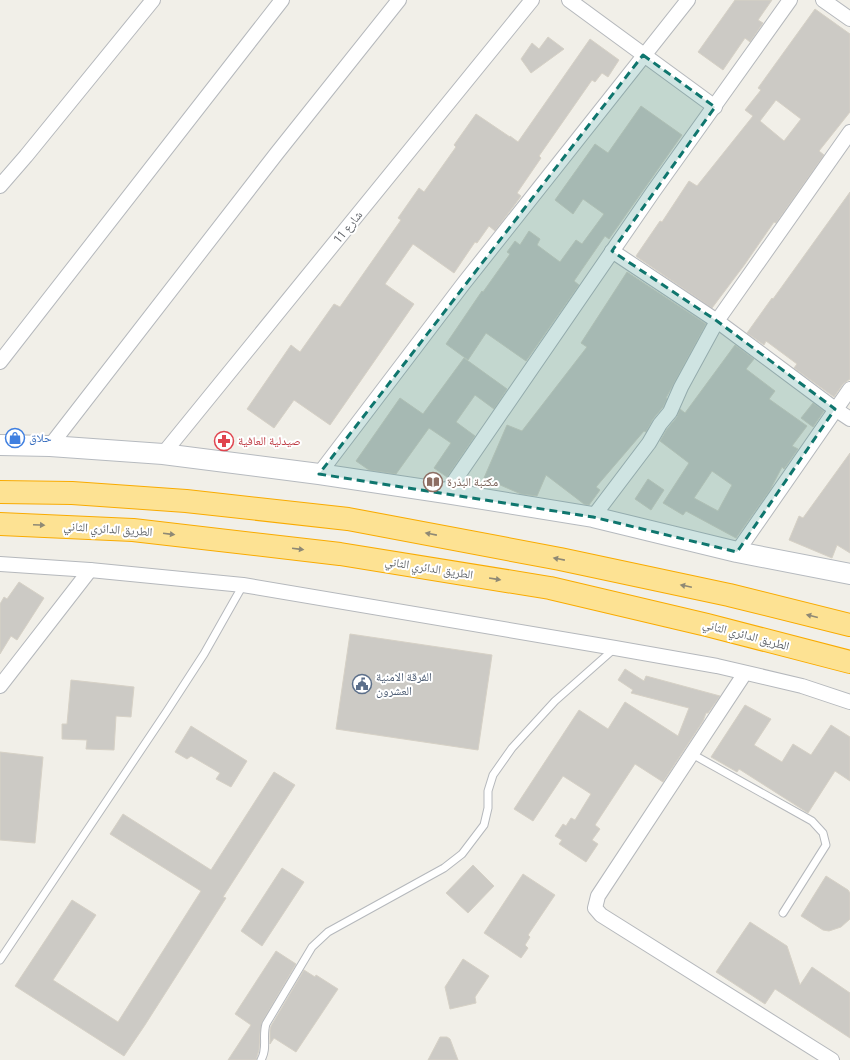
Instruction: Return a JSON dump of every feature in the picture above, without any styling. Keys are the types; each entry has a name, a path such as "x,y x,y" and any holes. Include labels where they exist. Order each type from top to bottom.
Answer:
{"highway":[{"path":"0,492 87,494 186,501 348,519 560,559 729,595 850,625"},
{"name":"الطريق الدائري الثاني","path":"0,524 133,530 194,537 340,554 550,588 708,625 850,662"}],"street":[{"path":"0,186 153,0"},
{"path":"0,362 282,0"},
{"path":"50,446 277,153 400,0"},
{"name":"شارع 11","path":"163,454 532,0"},
{"path":"569,0 714,107"},
{"path":"319,474 464,283 688,0"},
{"path":"446,493 612,251 790,0"},
{"path":"823,0 850,19"},
{"path":"593,517 649,443 660,424 670,412 681,387 717,321 850,132"},
{"path":"612,251 717,321 850,419"},
{"path":"737,552 850,389"},
{"path":"0,445 50,446 163,454 319,474 446,493 593,517 737,552 850,574"},
{"path":"0,564 90,570 243,585 717,666 802,686 850,702"},
{"path":"0,686 90,570"},
{"path":"745,673 598,896 595,908 601,915 832,1060"}],"lane":[{"path":"0,960 204,654 243,585"},
{"path":"262,1060 266,1050 264,1034 266,1024 312,947 328,932 444,868 462,854 484,825 488,808 488,791 491,780 512,748 555,701 615,648"},
{"path":"692,754 812,821 823,833 826,845 783,913"}],"highlighted area":[{"path":"643,55 715,107 612,251 717,321 835,409 737,552 593,517 319,474"}],"building":[{"path":"735,0 772,0 758,20 763,23 750,42 745,38 723,70 698,52"},
{"path":"815,9 850,34 850,112 819,151 824,155 776,223 774,222 712,308 636,256 660,221 662,222 689,181 697,186 753,116 745,110 761,90 758,88","holes":["776,100 801,119 784,141 760,121"]},
{"path":"548,37 564,49 531,73 521,59 532,43 539,49"},
{"path":"590,39 619,60 608,77 602,73 595,82 592,80 539,156 541,158 517,193 521,196 495,231 489,226 477,243 475,242 454,273 413,244 385,284 414,304 330,425 294,400 274,428 247,409 291,345 300,352 334,304 340,307 401,220 398,218 419,188 424,192 456,147 454,145 476,114 518,142"},
{"path":"641,106 682,135 609,239 605,236 574,281 579,285 526,361 486,333 468,360 446,344 482,291 483,292 510,254 507,252 515,241 520,245 529,231 540,239 537,245 560,262 576,240 582,244 604,214 583,199 573,214 555,200 595,144 608,153"},
{"path":"850,192 850,379 843,384 834,397 794,368 797,364 766,341 764,345 747,333"},
{"path":"627,272 706,324 666,398 667,399 663,407 653,419 646,432 644,431 596,487 600,490 589,505 584,504 546,475 537,496 521,494 484,478 507,425 522,431 587,347 581,343"},
{"path":"735,345 754,359 746,369 775,391 769,399 807,426 792,446 798,449 784,469 782,467 770,490 736,538 686,511 683,515 663,503 689,463 660,441 667,429 677,417 680,409 685,413","holes":["712,471 732,485 718,511 694,498"]},
{"path":"464,358 507,389 494,409 475,395 456,422 475,436 447,477 434,468 451,443 429,428 396,474 369,470 356,461 400,398 423,414"},
{"path":"813,403 824,411 813,427 801,418"},
{"path":"850,453 850,553 837,545 832,558 789,540 799,516 803,518"},
{"path":"648,479 664,490 651,510 635,499"},
{"path":"19,582 44,598 17,640 11,636 0,654 0,604 4,597 7,599"},
{"path":"350,634 492,655 478,750 336,729"},
{"path":"625,669 644,681 646,676 720,696 708,713 706,713 703,721 663,782 635,764 595,825 600,829 592,840 598,844 586,862 559,844 562,840 555,836 563,824 566,826 571,818 575,820 591,794 563,776 533,821 514,809 579,710 608,729 625,702 678,736 689,708 631,693 633,690 618,680"},
{"path":"71,680 134,687 131,717 116,716 114,750 86,749 87,740 62,739 62,724 67,724"},
{"path":"745,705 771,719 754,745 782,762 793,744 811,755 831,725 850,737 850,781 835,771 808,813 739,769 737,772 711,757"},
{"path":"191,726 247,761 231,787 216,779 220,773 191,756 187,759 175,752"},
{"path":"0,752 43,757 35,843 0,840"},
{"path":"274,772 295,785 223,897 226,898 124,1056 15,986 72,900 96,915 53,980 118,1022 201,891 110,834 123,814 211,870"},
{"path":"473,865 494,886 468,913 446,893"},
{"path":"282,868 304,882 262,946 241,931"},
{"path":"523,874 555,895 528,935 530,937 525,945 528,948 521,958 484,933"},
{"path":"826,876 848,890 850,893 850,919 841,927 829,931 823,930 801,916"},
{"path":"750,922 787,946 800,985 812,967 850,993 850,1038 775,989 765,1004 716,972"},
{"path":"276,951 296,964 262,1022 259,1050 256,1060 228,1060 251,1025 235,1014"},
{"path":"463,959 489,976 475,997 476,1003 450,1009 445,987"},
{"path":"304,970 315,977 316,975 338,989 296,1052 274,1038 270,1044 270,1030"},
{"path":"440,1037 447,1037 450,1039 458,1060 428,1060"}],"place":[{"name":"حلاق","path":"15,438"},
{"name":"صيدلية العافية","path":"224,441"},
{"name":"مكتبة البذرة","path":"433,482"},
{"name":"الفرقة الامنية العشرون","path":"362,684"}]}
